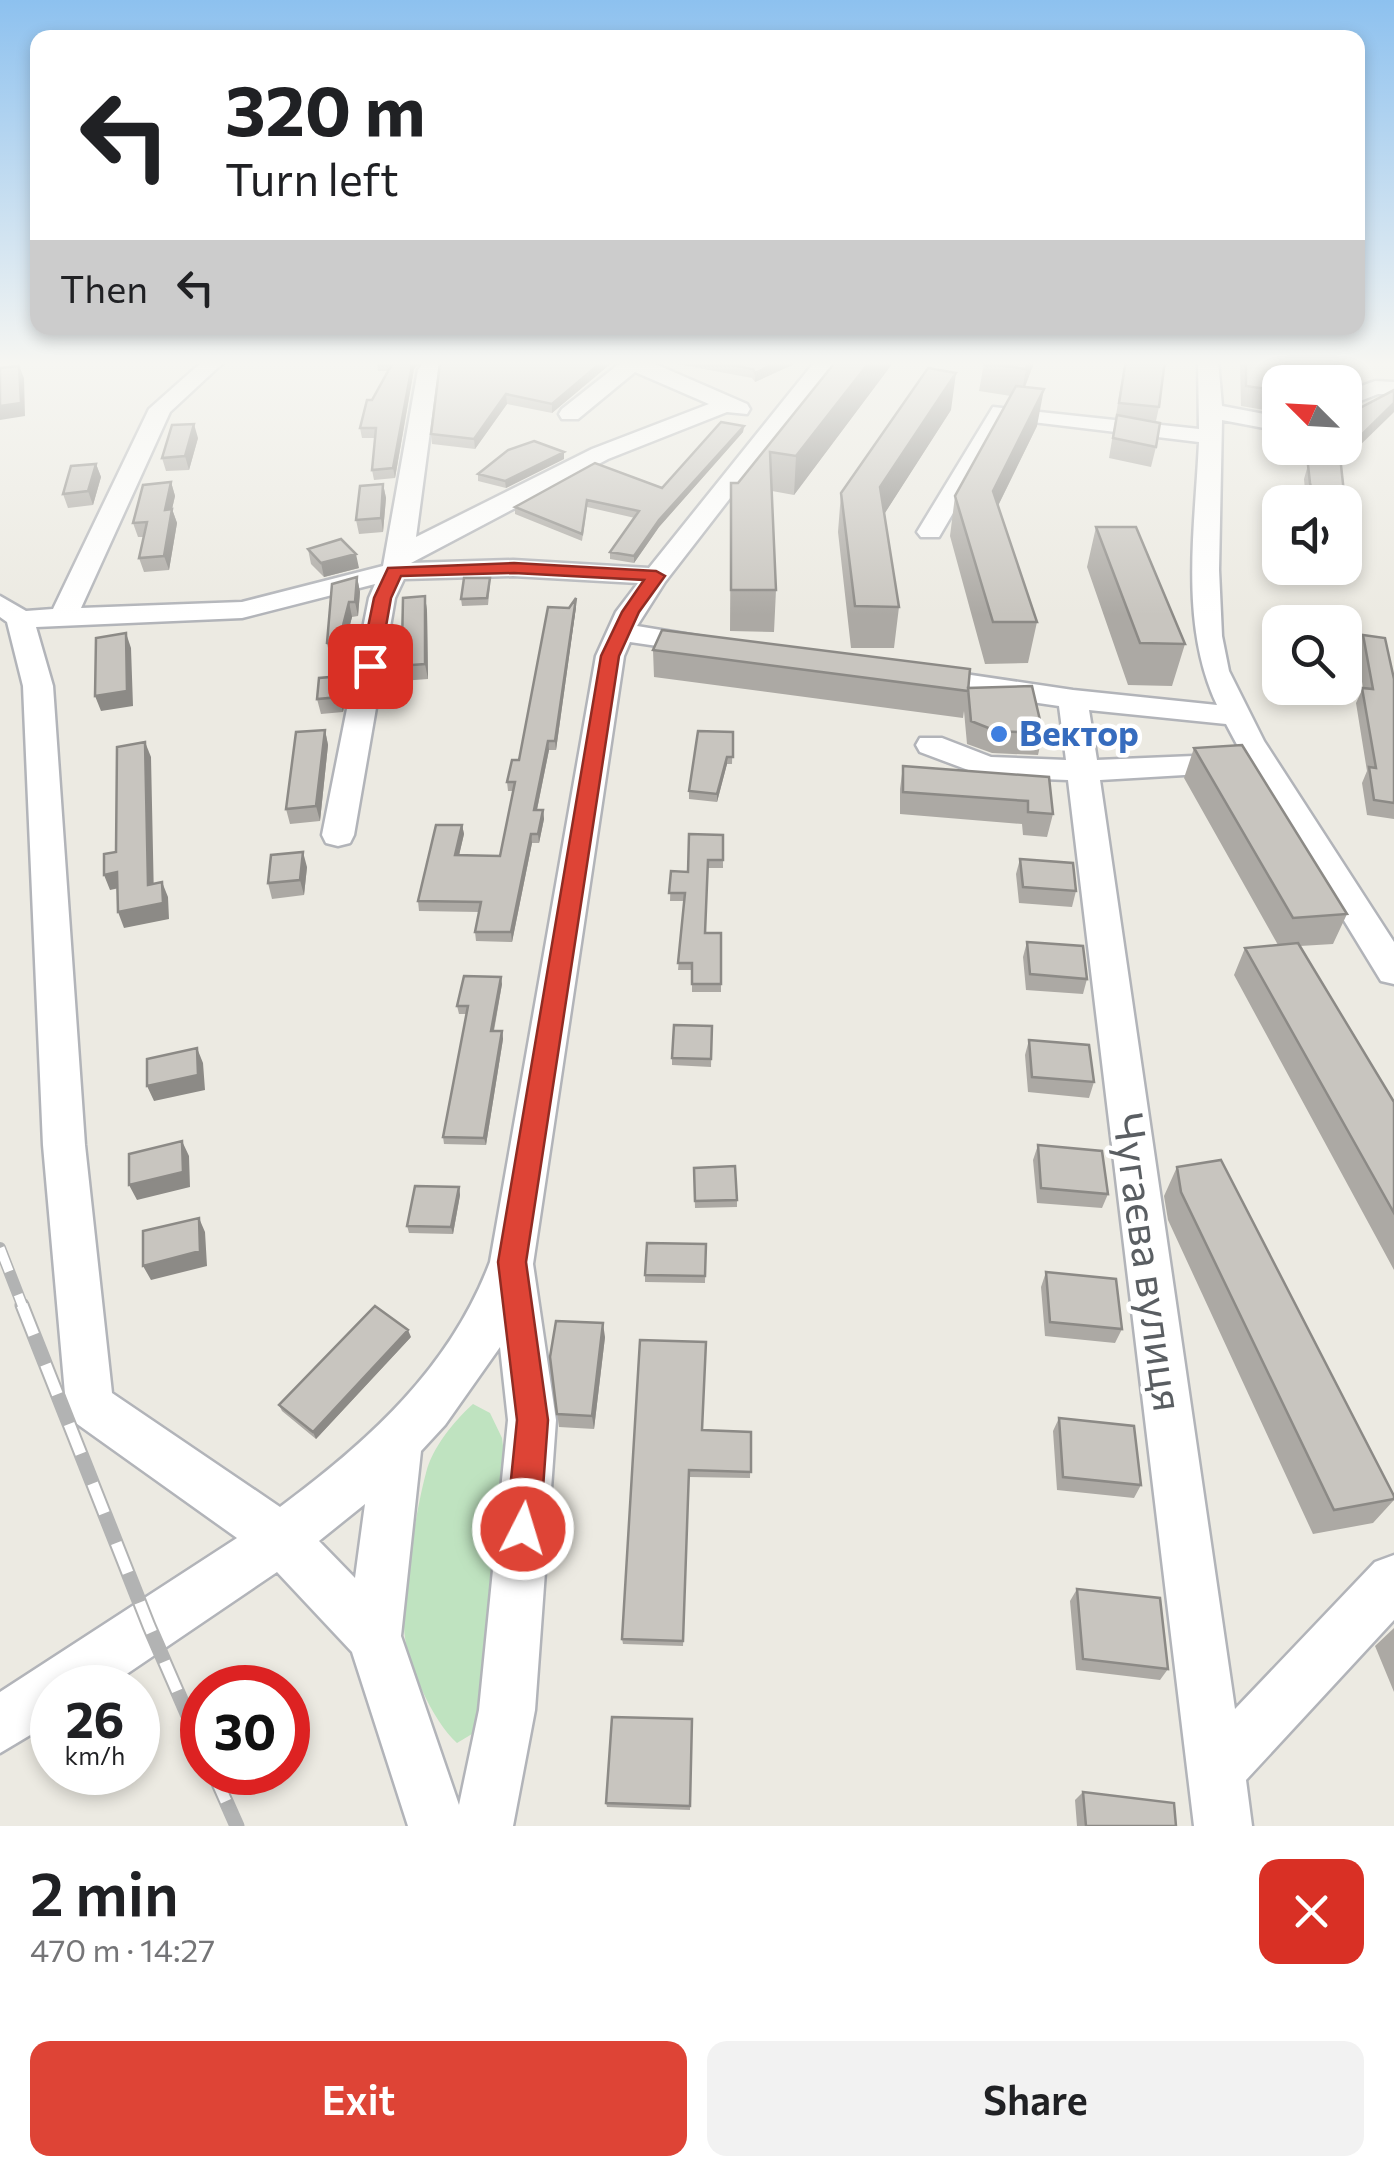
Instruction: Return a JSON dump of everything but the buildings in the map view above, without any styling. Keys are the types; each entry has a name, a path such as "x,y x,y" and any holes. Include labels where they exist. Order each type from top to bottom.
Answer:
{"street":[{"path":"63,618 143,445"},
{"path":"338,835 382,598 398,563 416,445"},
{"path":"374,1636 279,1537 90,1405 64,1145 38,686 10,612 63,618 242,610 398,563 622,445"},
{"path":"90,1665 279,1537 397,1446 468,1359 494,1311 512,1262 610,656 620,632 656,576 761,445"},
{"path":"930,532 981,445"},
{"path":"1211,445 1208,636 1215,670 1261,760 1394,971"},
{"path":"398,563 656,576"},
{"path":"620,632 738,650"},
{"path":"896,673 1073,699 1236,716"},
{"name":"Чугаєва вулиця","path":"1073,699 1223,1826"},
{"path":"931,744 987,768 1082,771 1261,760"},
{"path":"484,1826 507,1710 532,1420 512,1262"},
{"path":"397,1446 374,1636 437,1826"},
{"path":"1216,1770 1394,1582"},
{"path":"0,1725 30,1705"}],"green space":[{"path":"473,1404 490,1413 502,1438 508,1485 477,1731 457,1743 439,1720 414,1672 404,1626 408,1571 429,1464 458,1418"}],"railway":[{"path":"0,1248 23,1307"},
{"path":"22,1305 180,1697"},
{"path":"223,1795 237,1826"}],"place":[{"name":"Вектор","path":"999,734"}],"route":[{"path":"370,666 382,598 394,572 514,568 656,576 630,612 610,656 512,1262 532,1420 523,1529"}]}
